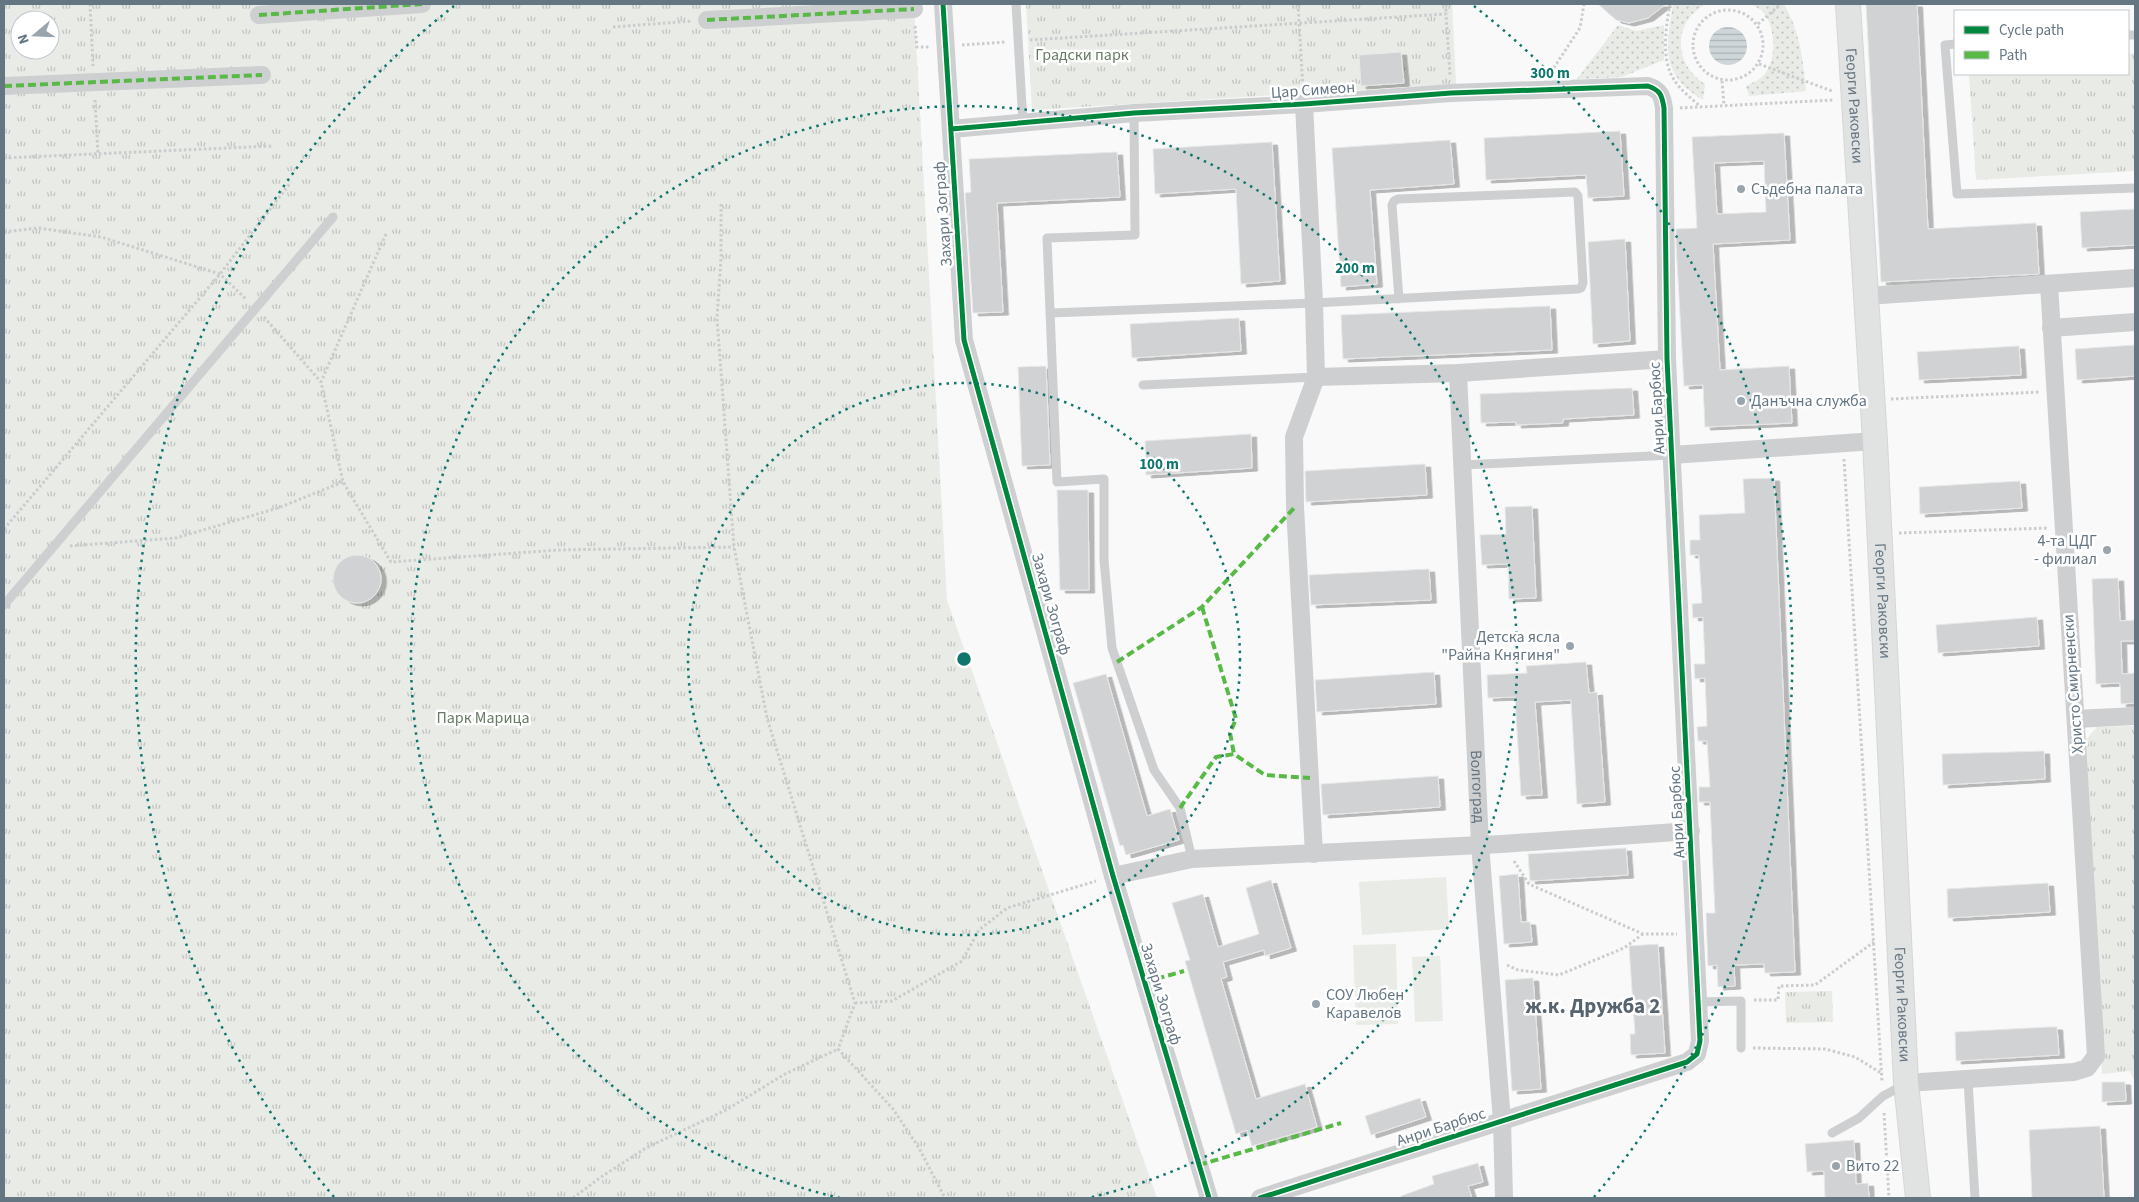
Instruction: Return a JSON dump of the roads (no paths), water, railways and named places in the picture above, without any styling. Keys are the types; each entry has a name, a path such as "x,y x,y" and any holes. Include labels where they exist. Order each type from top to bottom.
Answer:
{"street":[{"path":"260,15 422,4"},
{"name":"Захари Зограф","path":"943,4 964,340 1113,876 1209,1198"},
{"name":"Георги Раковски","path":"1848,4 1880,534 1906,1083 1918,1198"},
{"path":"707,20 914,9"},
{"path":"4,86 262,75"},
{"name":"Цар Симеон","path":"950,129 1134,113 1539,89 1648,86 1657,89 1662,95 1664,108"},
{"path":"1304,104 1316,377 1294,437 1295,507 1314,854"},
{"name":"Анри Барбюс","path":"1260,1198 1687,1062 1697,1054 1700,1041 1696,934 1667,359 1664,108"},
{"path":"1866,296 2135,278"},
{"name":"Христо Смирненски","path":"1968,1080 2074,1072 2087,1068 2096,1056 2049,284"},
{"path":"2052,328 2135,322"},
{"path":"1316,377 1458,373 1667,359"},
{"name":"Волгоград","path":"1458,373 1480,844 1502,1120 1504,1198"},
{"path":"1672,455 1875,441"},
{"path":"2076,719 2135,716"},
{"path":"1113,876 1192,859 1502,844 1691,831"},
{"path":"1906,1083 1968,1080"}],"lane":[{"path":"1016,4 1023,123"},
{"path":"1954,44 1945,45 1957,194 2135,188"},
{"path":"1134,113 1135,235 1048,238 1057,482 1104,479 1104,560 1112,648 1154,770 1180,808 1192,859"},
{"path":"1051,313 1399,299 1581,288 1583,283 1578,196 1575,192 1398,199 1394,201 1392,205 1399,299"},
{"path":"4,605 333,217"},
{"path":"1143,384 1316,377"},
{"path":"1462,465 1672,455"},
{"path":"1698,1002 1741,1001 1741,1048"},
{"path":"1968,1080 1975,1198"},
{"path":"1832,1133 1859,1118 1884,1096 1906,1083"}],"place":[{"name":"Съдебна палата","path":"1741,189"},
{"name":"Данъчна служба","path":"1741,401"},
{"name":"4-та ЦДГ - филиал","path":"2107,550"},
{"name":"Детска ясла \"Райна Княгиня\"","path":"1570,646"},
{"name":"СОУ Любен Каравелов","path":"1316,1004"},
{"name":"Вито 22","path":"1836,1166"}],"district":[{"name":"ж.к. Дружба 2","path":"1593,1006"}],"park label":[{"name":"Градски парк","path":"1082,55"},
{"name":"Парк Марица","path":"483,718"}]}
